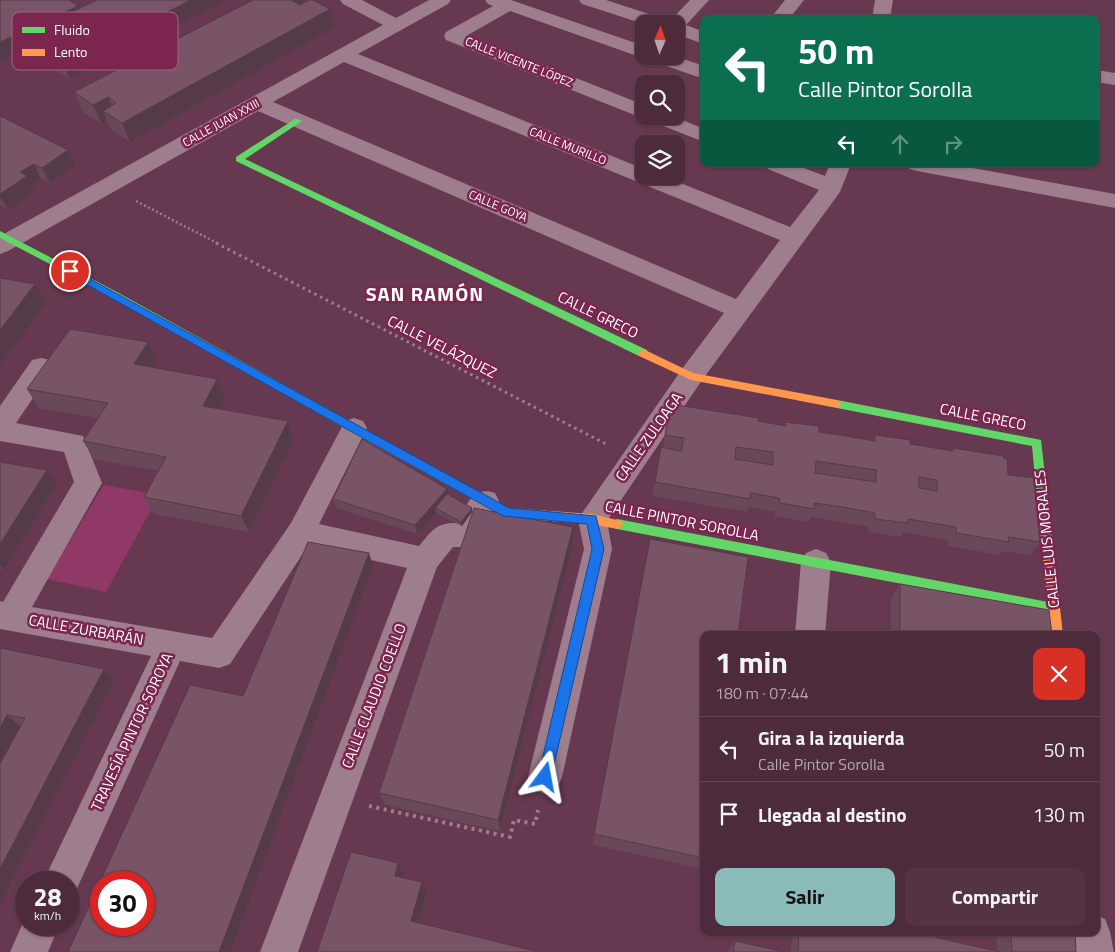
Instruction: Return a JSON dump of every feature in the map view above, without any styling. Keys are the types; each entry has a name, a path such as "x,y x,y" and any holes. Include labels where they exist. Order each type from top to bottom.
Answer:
{"street":[{"path":"349,0 396,25"},
{"name":"CALLE JUAN XXIII","path":"3,240 106,186 442,0"},
{"path":"685,16 700,0"},
{"path":"782,15 795,0"},
{"path":"882,15 884,0"},
{"path":"599,2 636,15"},
{"path":"501,3 635,49"},
{"name":"CALLE VICENTE LÓPEZ","path":"501,3 453,36 635,108"},
{"path":"685,30 700,36"},
{"name":"CALLE MURILLO","path":"343,55 793,237"},
{"path":"681,65 700,72"},
{"path":"1100,77 1115,79"},
{"name":"CALLE GOYA","path":"257,103 739,310"},
{"name":"CALLE GRECO","path":"298,120 238,160 691,376 1037,443"},
{"path":"677,125 700,134"},
{"path":"792,167 836,175"},
{"path":"934,167 1115,200"},
{"name":"CALLE ZULOAGA","path":"592,519 691,376 836,175"},
{"name":"CALLE PINTOR SOROLLA","path":"3,240 106,290 507,513 592,519 1053,608"},
{"path":"0,426 41,367"},
{"name":"TRAVESÍA PINTOR SOROYA","path":"66,871 172,646 219,654 301,532 354,428"},
{"path":"0,431 74,443 88,483 5,616"},
{"name":"CALLE LUIS MORALES","path":"1037,443 1056,631"},
{"name":"CALLE CLAUDIO COELLO","path":"279,952 425,560 446,535 464,535 485,501"},
{"path":"545,777 598,549 592,519"},
{"path":"301,532 425,560"},
{"path":"810,631 816,562"},
{"name":"CALLE ZURBARÁN","path":"5,616 172,646"},
{"path":"29,952 36,936"},
{"path":"1093,936 1095,952"}],"path":[{"name":"CALLE VELÁZQUEZ","path":"106,186 634,459"},
{"path":"336,799 510,837 514,820 536,824 545,777"}],"shaded area":[{"path":"104,485 159,495 106,592 47,579"}],"building":[{"path":"0,0 69,0 78,6 65,12 12,12 12,36 0,42"},
{"path":"97,0 191,0 167,12 72,12"},
{"path":"253,0 291,0 300,5 313,0 330,9 122,123 103,111 116,103 108,97 93,105 74,92 117,70 178,70 178,39"},
{"path":"0,116 68,150 42,168 34,164 20,172 27,176 0,194"},
{"path":"0,278 35,284 0,330"},
{"path":"70,329 148,342 134,364 217,379 203,406 288,421 241,516 144,497 166,457 83,441 108,403 27,389"},
{"path":"670,404 759,418 758,421 786,426 785,422 819,426 819,432 875,441 875,435 910,440 910,444 953,451 953,448 1003,456 1004,459 1007,459 1008,475 1034,478 1040,542 1008,537 1009,542 956,533 956,527 908,519 908,523 875,519 875,513 843,507 814,503 814,509 780,503 779,498 751,493 750,499 655,482 661,447 681,451 684,438 665,435","holes":["736,447 773,452 773,465 735,459","816,461 876,470 876,482 815,473","919,477 937,480 937,491 919,488"]},
{"path":"362,439 447,489 415,525 333,499"},
{"path":"0,462 47,470 0,544"},
{"path":"447,494 472,508 461,522 435,508"},
{"path":"474,508 573,527 498,820 379,793"},
{"path":"650,539 748,557 739,631 700,631 700,857 594,834"},
{"path":"308,542 369,553 219,952 68,952 75,936 80,936 80,926 90,904 90,936 155,936 155,871 105,871 190,685 243,696"},
{"path":"900,584 1049,610 1052,631 900,631"},
{"path":"0,648 104,669 0,869 0,764 25,718 7,715 0,728"},
{"path":"351,852 398,863 395,876 422,882 411,921 539,952 317,952"},
{"path":"799,936 930,936 1000,952 798,952"},
{"path":"1011,936 1075,936 1076,952 1012,952"},
{"path":"735,941 785,952 733,952"}],"traffic: fast":[{"path":"298,121 239,159 643,353"},
{"path":"0,234 112,293 371,438"},
{"path":"837,404 1037,443 1049,562"},
{"path":"617,524 1053,608"}],"traffic: slow":[{"path":"643,353 691,376 837,404"},
{"path":"371,438 507,513 592,519 617,524"},
{"path":"1049,562 1057,631"}],"district":[{"name":"SAN RAMÓN","path":"425,294"}],"route":[{"path":"70,271 507,513 592,519 598,549 545,777"}]}
